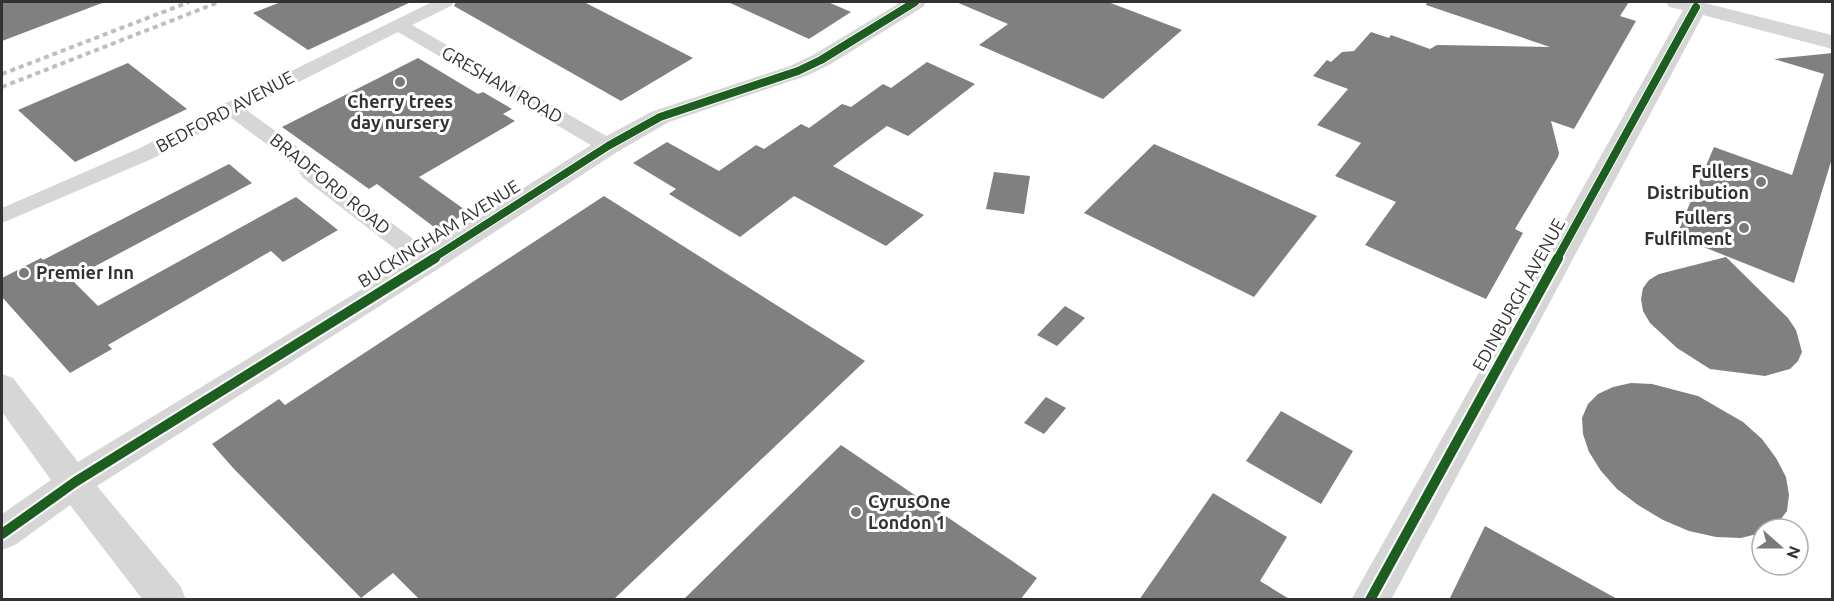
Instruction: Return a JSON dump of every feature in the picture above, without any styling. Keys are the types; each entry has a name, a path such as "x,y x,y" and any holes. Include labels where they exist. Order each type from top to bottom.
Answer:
{"street":[{"name":"BEDFORD AVENUE","path":"2,216 147,153 231,108 444,2"},
{"name":"BUCKINGHAM AVENUE","path":"2,534 75,482 428,262 608,146 660,117 814,64 915,2"},
{"path":"1687,4 1833,42"},
{"name":"EDINBURGH AVENUE","path":"1370,600 1687,4"},
{"name":"GRESHAM ROAD","path":"397,24 608,146"},
{"name":"BRADFORD ROAD","path":"231,108 303,161 310,173 428,262"},
{"path":"2,387 48,451 167,600"}],"building":[{"path":"2,2 102,2 102,3 2,41"},
{"path":"281,2 411,2 308,50 253,13"},
{"path":"456,2 584,2 693,58 621,101 454,6"},
{"path":"728,2 828,2 851,12 809,39"},
{"path":"956,2 1108,2 1182,30 1103,99 979,45 1008,24"},
{"path":"1427,2 1629,2 1620,16 1636,21 1574,129 1551,121 1558,157 1515,229 1523,233 1486,299 1365,245 1396,202 1335,176 1361,143 1317,125 1348,89 1313,76 1327,60 1331,62 1342,52 1354,51 1371,32 1389,38 1391,35 1430,49 1437,45 1550,47 1426,5"},
{"path":"1833,53 1833,155 1794,283 1676,236 1714,147 1792,175 1824,74 1774,59"},
{"path":"418,58 478,94 483,92 512,109 503,114 515,121 419,177 468,212 438,230 377,184 369,189 282,127"},
{"path":"927,62 975,84 908,136 887,126 833,166 924,215 886,246 794,196 740,237 669,194 676,189 633,163 667,142 719,171 756,145 764,149 801,124 809,128 842,104 851,107 883,84 891,88"},
{"path":"128,63 187,109 75,162 18,110"},
{"path":"1154,144 1317,216 1254,297 1084,213"},
{"path":"229,164 252,183 71,279 98,306 296,197 338,230 283,262 271,251 108,345 112,349 70,373 2,297 2,278 41,258 43,260"},
{"path":"994,172 1030,176 1024,214 986,209"},
{"path":"604,196 865,361 613,600 420,600 393,573 361,598 212,444 279,399 285,405"},
{"path":"1726,257 1788,318 1796,330 1802,352 1798,361 1790,369 1765,376 1710,369 1677,348 1650,323 1643,311 1641,299 1643,288 1649,280 1659,274"},
{"path":"1065,306 1085,318 1057,346 1037,335"},
{"path":"1631,383 1652,384 1698,396 1743,422 1762,439 1786,477 1789,495 1787,511 1782,517 1750,517 1750,536 1741,538 1716,537 1689,531 1663,520 1638,505 1617,489 1601,471 1589,452 1583,434 1582,418 1588,404 1598,394 1613,387"},
{"path":"1046,397 1066,408 1044,434 1024,423"},
{"path":"1281,411 1353,451 1321,504 1246,461"},
{"name":"CyrusOne London 1","path":"841,445 1037,578 1020,600 683,600"},
{"path":"1213,493 1287,537 1260,581 1291,600 1139,600"},
{"path":"1485,526 1619,600 1449,600"}],"railway":[{"path":"2,74 189,2"},
{"path":"2,87 219,2"}],"cycle path":[{"path":"2,534 75,482 428,262 608,146 660,117 798,71 821,60 915,2"},
{"path":"1370,600 1696,7"}],"place":[{"name":"Cherry trees day nursery","path":"400,82"},
{"name":"Fullers Distribution","path":"1761,182"},
{"name":"Fullers Fulfilment","path":"1744,228"},
{"name":"Premier Inn","path":"24,273"},
{"name":"CyrusOne London 1","path":"856,512"}]}
